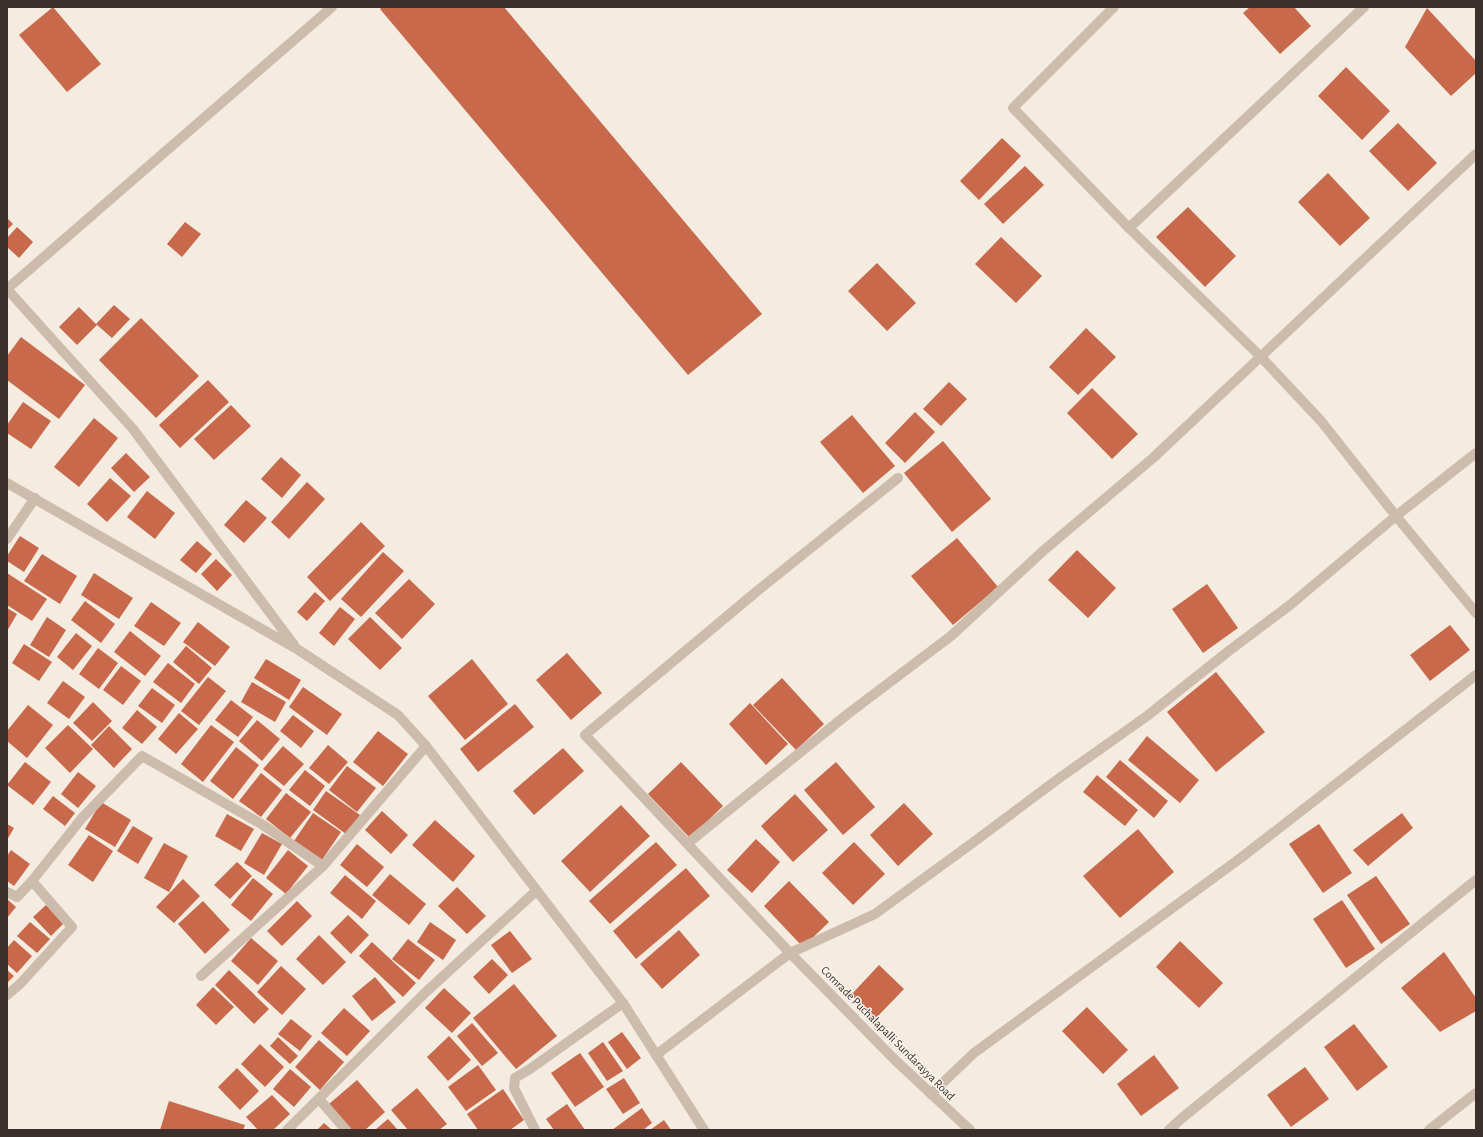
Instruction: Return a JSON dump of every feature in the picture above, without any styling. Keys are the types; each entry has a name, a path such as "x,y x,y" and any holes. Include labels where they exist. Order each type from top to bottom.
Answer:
{"street":[{"path":"297,649 133,429 7,289 332,7"},
{"path":"1114,7 1013,108 1129,228 1261,357 1321,421 1396,516 1476,613"},
{"path":"1129,228 1364,7"},
{"path":"688,843 849,713 952,636 1043,552 1153,458 1476,154"},
{"path":"656,1055 790,953 875,914 965,849 1058,778 1147,716 1230,650 1290,605 1396,516 1476,453"},
{"name":"Comrade Puchalapalli Sundarayya Road","path":"898,478 756,592 585,735 790,953 896,1060 970,1130"},
{"path":"7,483 297,649 398,715 426,746 622,1003 704,1130"},
{"path":"7,539 35,498"},
{"path":"931,1094 974,1053 1242,857 1476,674"},
{"path":"201,976 323,866 426,746"},
{"path":"7,892 17,897 82,818 142,756 263,825 323,866"},
{"path":"7,995 20,984 72,928 32,880"},
{"path":"1169,1130 1476,880"},
{"path":"287,1130 426,992 536,891"},
{"path":"530,1128 514,1088 515,1078 530,1069 622,1003"},
{"path":"1429,1130 1476,1093"},
{"path":"319,1098 346,1130"}],"building":[{"path":"53,7 101,64 67,92 19,35"},
{"path":"382,7 504,7 762,314 688,375 380,9"},
{"path":"1250,7 1294,7 1311,26 1280,54 1243,13"},
{"path":"1427,8 1476,61 1476,73 1451,96 1405,47"},
{"path":"1346,67 1390,111 1362,140 1318,96"},
{"path":"1398,123 1437,163 1408,191 1369,151"},
{"path":"1002,138 1021,156 979,200 960,181"},
{"path":"1025,166 1044,185 1003,224 984,204"},
{"path":"1328,173 1370,218 1340,246 1298,202"},
{"path":"1188,207 1236,256 1205,287 1156,237"},
{"path":"7,218 13,224 7,230"},
{"path":"185,222 201,234 182,257 167,244"},
{"path":"17,227 33,242 19,258 7,247 7,238"},
{"path":"1001,237 1042,276 1016,303 975,264"},
{"path":"877,263 916,303 887,331 848,291"},
{"path":"114,305 130,319 112,338 96,324"},
{"path":"79,307 97,325 77,345 59,327"},
{"path":"141,318 199,376 156,418 99,360"},
{"path":"1086,328 1116,357 1078,395 1049,367"},
{"path":"21,337 85,385 59,419 7,380 7,356"},
{"path":"208,380 229,402 180,448 159,425"},
{"path":"949,382 967,399 941,426 923,409"},
{"path":"1092,388 1138,434 1112,459 1067,413"},
{"path":"23,402 51,421 31,449 7,433 7,425"},
{"path":"231,405 251,426 214,460 194,439"},
{"path":"915,412 935,432 905,463 885,443"},
{"path":"852,415 895,466 863,493 820,442"},
{"path":"94,418 118,438 79,487 54,467"},
{"path":"943,441 991,499 952,532 904,473"},
{"path":"126,453 150,477 134,492 111,468"},
{"path":"281,457 301,475 282,498 261,479"},
{"path":"110,478 131,496 107,522 87,504"},
{"path":"307,482 325,499 289,539 271,522"},
{"path":"147,491 175,513 155,539 127,517"},
{"path":"246,500 267,518 244,543 224,525"},
{"path":"361,522 385,546 330,601 307,577"},
{"path":"20,536 39,548 24,572 7,561 7,556"},
{"path":"957,538 998,587 953,625 911,576"},
{"path":"197,541 212,554 196,573 180,560"},
{"path":"1077,550 1116,588 1088,618 1048,580"},
{"path":"383,552 404,571 361,617 341,599"},
{"path":"42,554 77,576 60,604 24,581"},
{"path":"216,559 232,575 217,591 201,574"},
{"path":"7,573 47,599 32,621 7,605"},
{"path":"94,573 133,598 119,619 81,595"},
{"path":"409,579 435,604 402,639 375,613"},
{"path":"1207,584 1238,628 1203,653 1172,609"},
{"path":"315,592 325,601 307,621 297,612"},
{"path":"85,601 115,624 101,643 71,620"},
{"path":"151,602 181,623 164,646 134,626"},
{"path":"340,607 355,619 334,646 319,633"},
{"path":"7,608 17,614 7,631"},
{"path":"47,617 66,630 49,657 30,645"},
{"path":"370,617 402,648 380,670 348,639"},
{"path":"198,622 230,647 215,666 183,642"},
{"path":"1450,625 1470,650 1430,681 1410,655"},
{"path":"130,631 161,656 145,676 114,652"},
{"path":"76,633 92,646 73,670 57,657"},
{"path":"24,644 52,662 39,681 12,663"},
{"path":"186,646 212,668 199,684 173,662"},
{"path":"98,648 118,663 99,689 79,674"},
{"path":"567,653 602,693 571,720 536,680"},
{"path":"266,659 301,680 289,700 254,678"},
{"path":"472,659 508,704 465,740 428,696"},
{"path":"168,663 195,684 181,703 153,682"},
{"path":"121,666 141,681 123,705 103,690"},
{"path":"1216,672 1265,732 1216,772 1167,712"},
{"path":"208,677 226,691 199,725 181,711"},
{"path":"782,678 824,724 796,750 753,705"},
{"path":"63,681 85,697 69,719 47,703"},
{"path":"252,682 286,702 275,722 241,702"},
{"path":"303,687 342,714 327,735 289,707"},
{"path":"152,688 175,705 162,723 138,706"},
{"path":"231,700 253,717 238,737 215,720"},
{"path":"93,702 112,721 92,741 73,723"},
{"path":"750,703 788,744 766,765 729,724"},
{"path":"515,704 534,727 478,772 460,749"},
{"path":"28,705 53,725 27,758 7,741 7,731"},
{"path":"137,710 157,727 142,744 122,728"},
{"path":"179,713 198,729 176,754 158,739"},
{"path":"293,715 314,731 301,748 280,731"},
{"path":"257,720 280,739 262,761 239,741"},
{"path":"68,725 93,749 70,773 45,748"},
{"path":"211,725 234,742 203,782 181,764"},
{"path":"109,726 132,749 114,768 91,745"},
{"path":"378,731 408,754 383,786 353,762"},
{"path":"1147,736 1199,780 1180,803 1128,760"},
{"path":"328,745 348,762 329,784 309,768"},
{"path":"283,746 304,764 284,786 263,769"},
{"path":"236,747 259,765 233,799 210,781"},
{"path":"563,748 584,771 534,815 513,791"},
{"path":"1120,760 1168,801 1154,818 1106,777"},
{"path":"25,762 51,782 33,805 7,785"},
{"path":"681,762 723,806 690,838 648,794"},
{"path":"836,762 875,807 843,835 804,790"},
{"path":"347,766 376,788 357,812 329,790"},
{"path":"305,770 325,786 310,806 289,790"},
{"path":"78,772 96,786 78,808 61,794"},
{"path":"261,773 282,790 261,817 239,801"},
{"path":"1097,775 1138,810 1125,826 1083,792"},
{"path":"326,791 360,815 346,834 313,810"},
{"path":"286,793 311,812 290,838 266,819"},
{"path":"795,794 828,830 793,862 761,826"},
{"path":"53,796 75,813 65,826 43,809"},
{"path":"101,802 131,820 115,847 85,829"},
{"path":"904,803 933,834 898,866 870,835"},
{"path":"621,805 650,836 590,892 561,861"},
{"path":"382,811 408,835 391,854 365,830"},
{"path":"313,813 341,832 322,860 294,841"},
{"path":"1402,813 1413,828 1368,866 1353,850"},
{"path":"227,814 254,829 241,851 215,836"},
{"path":"435,820 475,856 453,882 412,845"},
{"path":"7,824 14,828 7,840"},
{"path":"1319,824 1352,873 1323,893 1289,844"},
{"path":"133,826 153,838 138,864 117,851"},
{"path":"1138,829 1174,872 1120,918 1083,876"},
{"path":"262,833 282,844 264,875 244,863"},
{"path":"89,835 113,851 93,882 68,865"},
{"path":"756,839 780,862 752,893 727,870"},
{"path":"656,842 677,865 610,924 589,901"},
{"path":"854,842 885,874 853,905 822,873"},
{"path":"164,843 188,856 169,892 144,878"},
{"path":"357,844 384,867 367,887 340,865"},
{"path":"11,850 30,864 14,886 7,881 7,856"},
{"path":"288,850 308,866 286,894 266,878"},
{"path":"237,862 252,876 230,899 214,885"},
{"path":"686,868 710,896 636,959 613,931"},
{"path":"390,874 426,904 409,925 372,895"},
{"path":"345,875 376,901 362,919 330,893"},
{"path":"1376,876 1410,924 1381,944 1347,895"},
{"path":"253,878 273,894 251,921 231,905"},
{"path":"183,879 200,896 174,923 156,907"},
{"path":"789,881 829,922 803,947 764,906"},
{"path":"457,887 486,916 467,934 438,906"},
{"path":"7,899 16,907 7,918"},
{"path":"1342,900 1375,949 1346,968 1313,919"},
{"path":"203,901 230,930 205,954 178,924"},
{"path":"297,901 312,916 282,946 267,931"},
{"path":"46,905 63,924 51,936 33,917"},
{"path":"348,915 369,935 351,954 330,933"},
{"path":"30,922 50,939 37,953 17,936"},
{"path":"430,922 456,940 443,960 417,942"},
{"path":"679,930 700,955 662,989 640,964"},
{"path":"510,931 532,959 512,973 491,945"},
{"path":"319,935 346,962 323,985 296,959"},
{"path":"251,938 278,961 258,985 231,961"},
{"path":"408,939 435,960 419,980 392,959"},
{"path":"14,940 32,956 17,973 7,964 7,948"},
{"path":"1180,941 1223,983 1199,1008 1156,967"},
{"path":"372,942 416,983 403,997 359,956"},
{"path":"1444,952 1476,998 1476,1011 1440,1032 1401,988"},
{"path":"492,959 508,975 489,994 473,977"},
{"path":"879,965 904,989 876,1018 851,995"},
{"path":"281,966 306,989 282,1015 257,992"},
{"path":"7,970 14,976 7,983"},
{"path":"229,970 269,1009 254,1024 215,985"},
{"path":"375,977 396,1002 372,1021 352,996"},
{"path":"514,984 557,1036 516,1069 473,1018"},
{"path":"213,987 234,1007 216,1025 196,1005"},
{"path":"444,988 471,1013 452,1033 425,1008"},
{"path":"1087,1007 1128,1050 1103,1074 1062,1031"},
{"path":"344,1008 370,1031 347,1056 321,1033"},
{"path":"291,1019 312,1036 300,1051 278,1034"},
{"path":"472,1023 498,1053 482,1066 457,1036"},
{"path":"1354,1024 1388,1067 1357,1091 1324,1047"},
{"path":"622,1032 641,1058 627,1069 608,1042"},
{"path":"449,1036 471,1060 448,1081 427,1057"},
{"path":"278,1037 298,1056 290,1064 270,1046"},
{"path":"319,1040 344,1062 320,1090 295,1067"},
{"path":"603,1042 623,1071 607,1081 588,1053"},
{"path":"260,1044 284,1067 265,1087 241,1064"},
{"path":"580,1053 604,1087 575,1107 551,1073"},
{"path":"1154,1055 1179,1088 1141,1116 1117,1084"},
{"path":"478,1065 496,1090 466,1111 448,1087"},
{"path":"1305,1067 1329,1099 1291,1127 1267,1095"},
{"path":"237,1068 259,1091 240,1110 218,1087"},
{"path":"290,1069 311,1087 294,1107 273,1089"},
{"path":"624,1078 640,1103 623,1114 606,1089"},
{"path":"357,1080 385,1112 365,1130 352,1130 329,1104"},
{"path":"417,1088 447,1124 439,1130 408,1130 391,1110"},
{"path":"503,1089 524,1120 510,1130 478,1130 467,1114"},
{"path":"272,1095 290,1114 273,1130 258,1130 246,1117"},
{"path":"169,1101 245,1125 243,1130 160,1130"},
{"path":"567,1104 585,1130 554,1130 546,1119"},
{"path":"642,1108 652,1123 643,1130 612,1130"},
{"path":"388,1119 398,1130 375,1130"},
{"path":"664,1120 671,1130 650,1130"},
{"path":"324,1123 332,1130 317,1130"}]}
